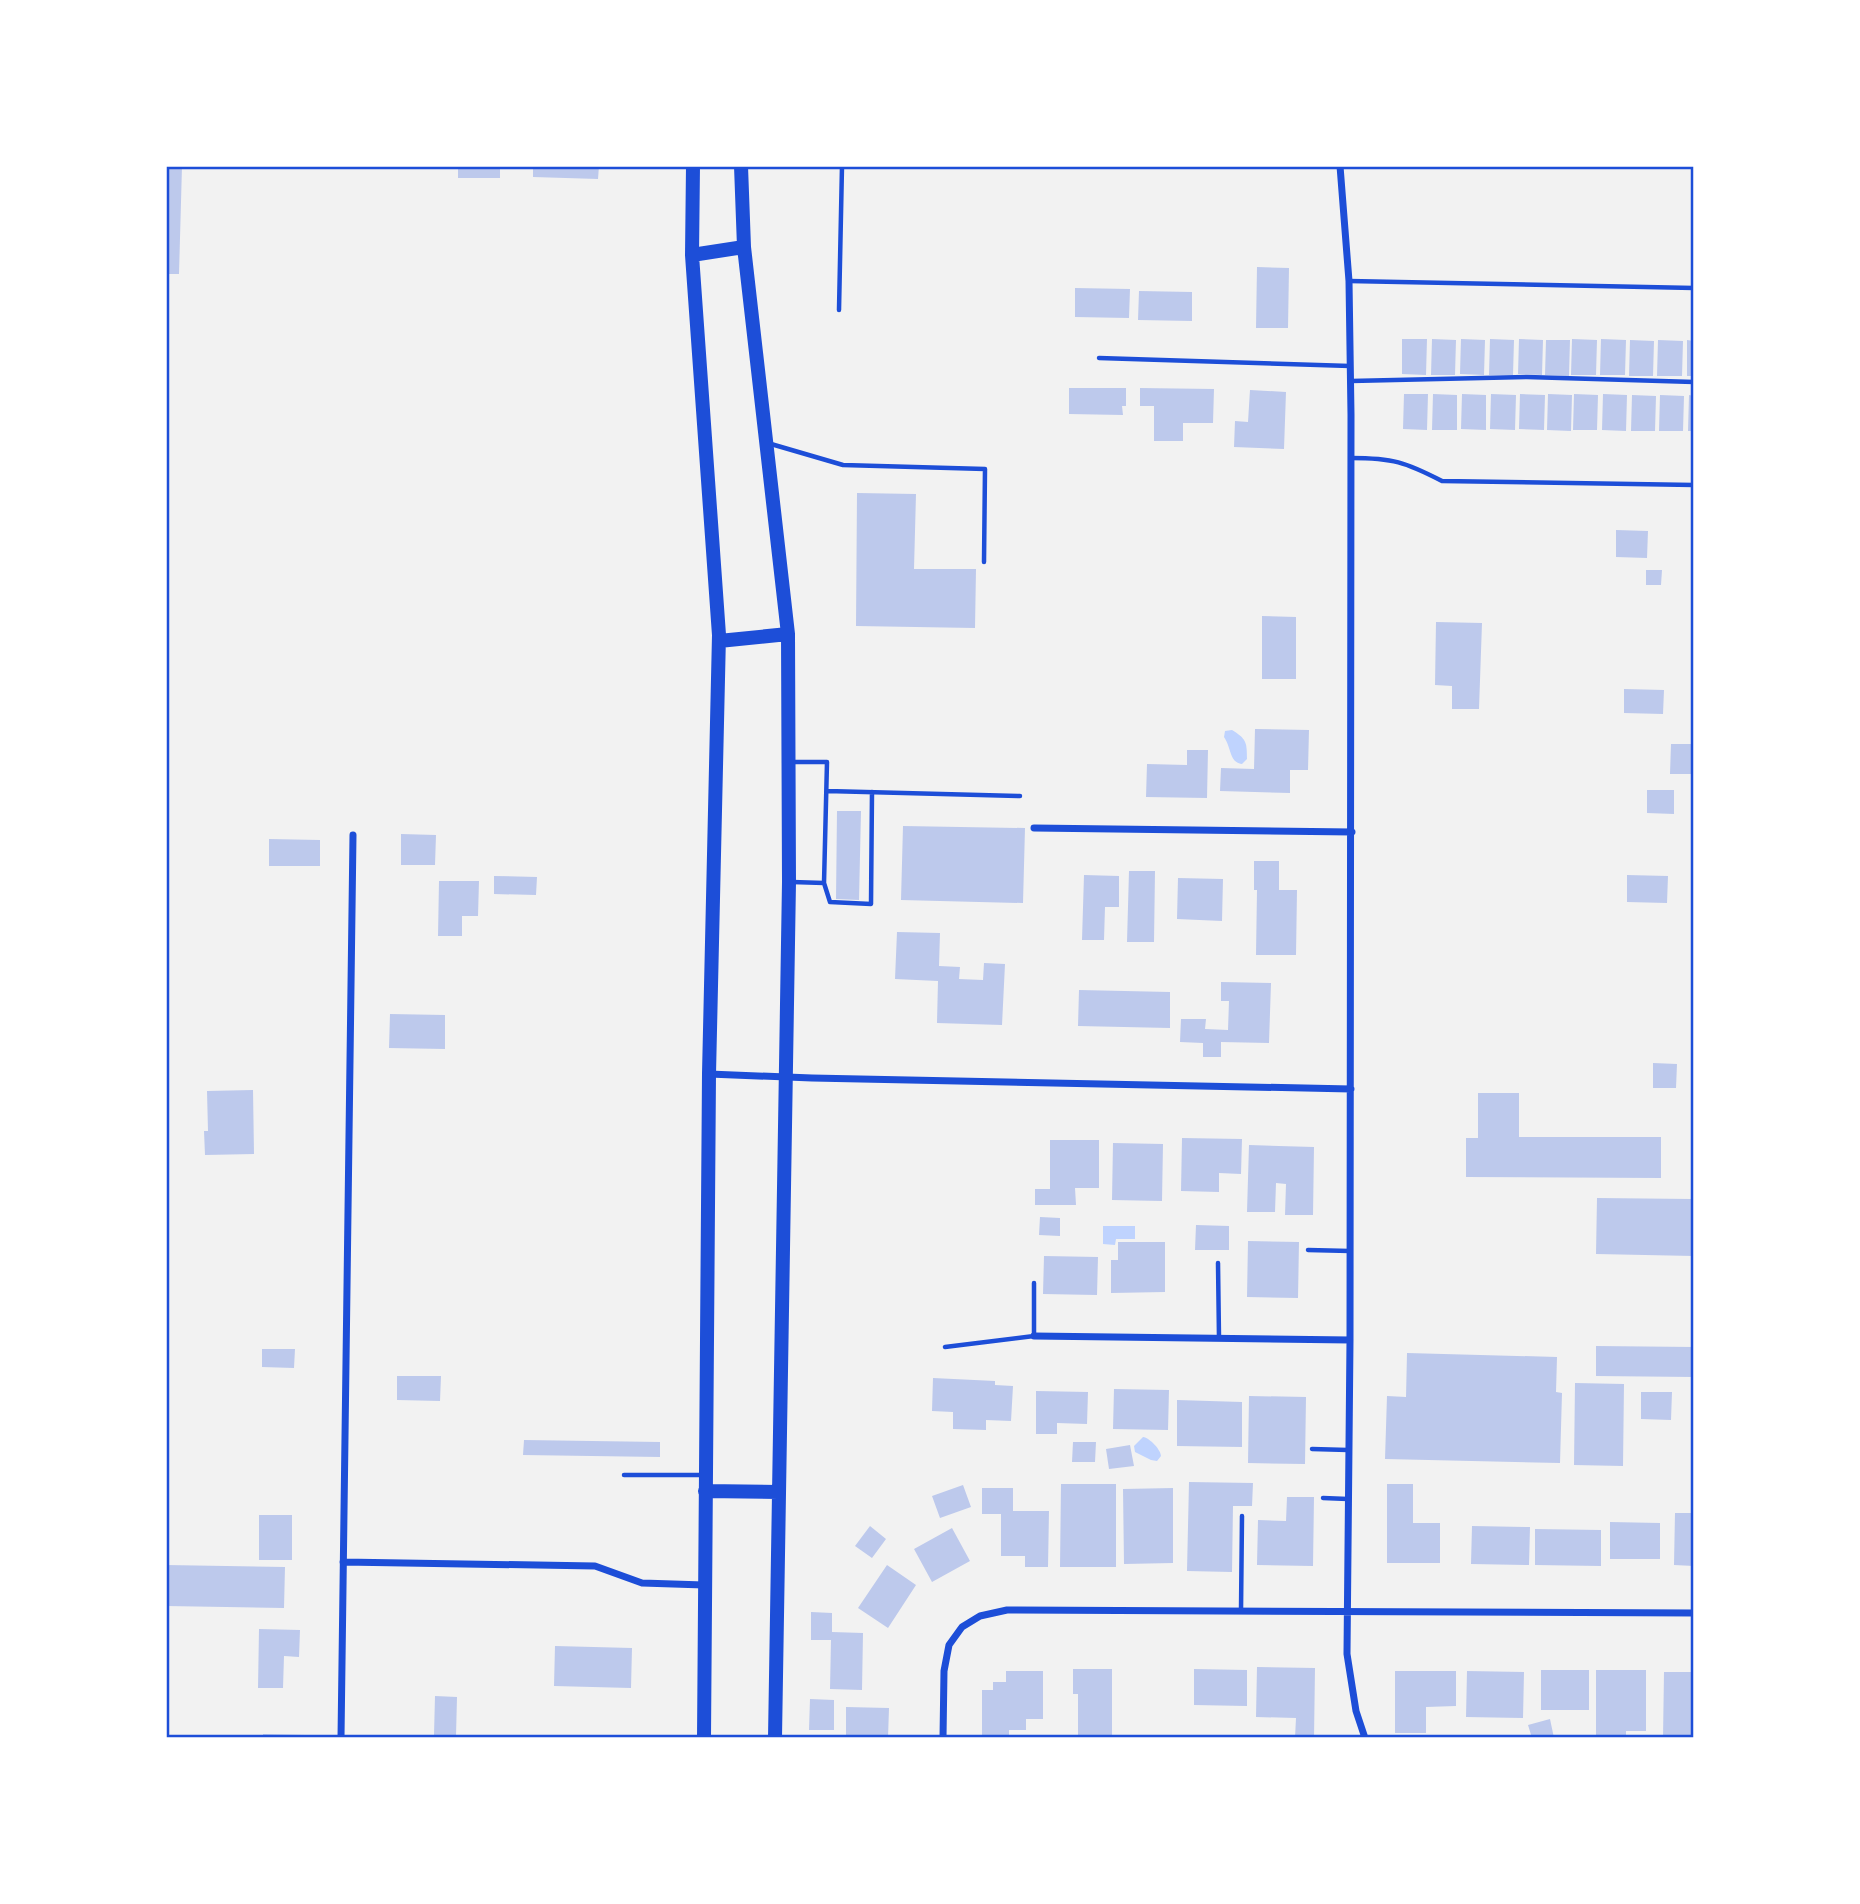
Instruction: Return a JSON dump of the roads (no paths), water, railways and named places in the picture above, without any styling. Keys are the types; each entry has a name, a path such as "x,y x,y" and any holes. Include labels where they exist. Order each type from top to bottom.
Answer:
{"main road":[{"path":"694,166 692,256 719,641 709,1074 704,1738"},
{"path":"741,166 744,247 788,634 789,882 775,1738"},
{"path":"692,256 744,247"},
{"path":"719,641 788,634"},
{"path":"705,1491 778,1492"}],"street":[{"path":"1340,166 1349,281 1351,366 1351,1251 1347,1654 1356,1710 1365,1738"},
{"path":"1034,828 1352,832"},
{"path":"341,1738 353,835"},
{"path":"709,1074 1351,1089"},
{"path":"1034,1336 1350,1340"},
{"path":"344,1562 596,1566 642,1583 704,1586"},
{"path":"943,1738 944,1671 949,1645 962,1627 980,1616 1007,1610 1694,1613"}],"lane":[{"path":"839,310 842,166"},
{"path":"1349,281 1694,288"},
{"path":"1099,358 1351,366"},
{"path":"1351,381 1527,377 1694,382"},
{"path":"766,443 843,465 985,469 984,562"},
{"path":"1351,458 1384,458 1410,464 1442,481 1694,485"},
{"path":"789,762 827,762 824,883 830,902 871,904 872,792"},
{"path":"827,791 1020,796"},
{"path":"789,882 824,883"},
{"path":"1308,1250 1351,1251"},
{"path":"1218,1264 1219,1338"},
{"path":"945,1347 1034,1336 1034,1283"},
{"path":"1312,1450 1349,1450"},
{"path":"624,1475 705,1475"},
{"path":"1323,1498 1349,1499"},
{"path":"1241,1611 1242,1516"}],"water":[{"path":"1232,730 1243,738 1246,744 1247,759 1242,764 1233,758 1224,737 1225,731"},
{"path":"1103,1226 1135,1226 1135,1239 1116,1239 1115,1245 1103,1244"},
{"path":"1143,1437 1152,1442 1159,1451 1161,1456 1157,1461 1135,1452 1134,1446"}]}
